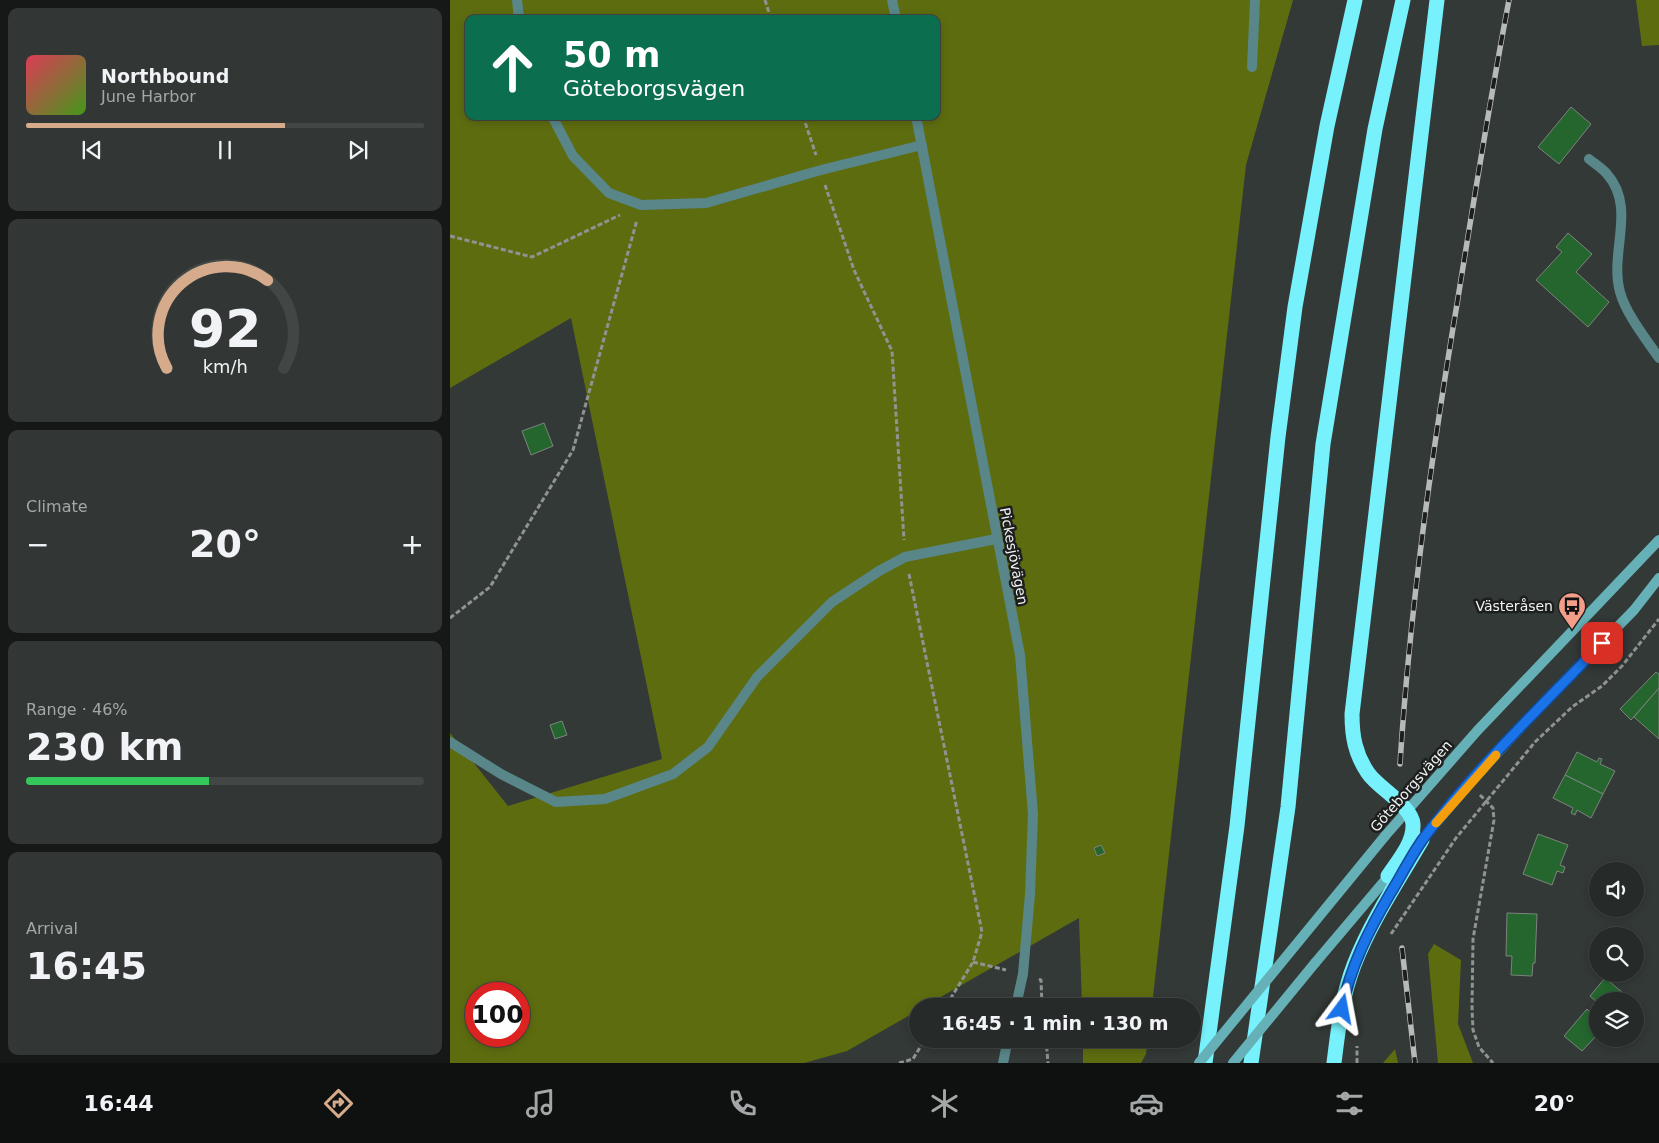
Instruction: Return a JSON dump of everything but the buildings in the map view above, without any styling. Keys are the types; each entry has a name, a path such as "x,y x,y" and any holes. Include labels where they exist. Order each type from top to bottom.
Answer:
{"highway":[{"path":"1205,1063 1237,826 1278,437 1295,308 1327,126 1355,0"},
{"path":"1252,1063 1288,807 1323,444 1375,130 1403,0"},
{"path":"1388,876 1407,846 1412,834 1413,823 1407,811 1369,774 1362,763 1352,738 1352,714 1437,0"},
{"path":"1334,1063 1345,993 1354,965 1382,909 1422,840"}],"street":[{"path":"517,0 519,15"},
{"path":"892,0 895,15"},
{"path":"1252,66 1255,0"},
{"path":"554,120 573,156 610,193 641,205 706,204 820,170 922,145"},
{"name":"Pickesjövägen","path":"917,120 996,539 1020,655 1032,814 1027,934 1023,974 1018,998"},
{"path":"1589,159 1607,174 1617,190 1623,210 1617,270 1620,293 1643,336 1659,358"},
{"path":"450,742 501,774 556,802 605,799 673,774 708,747 757,677 832,602 879,571 905,557 996,539"},
{"name":"Göteborgsvägen","path":"1199,1063 1385,836 1477,732 1659,540"},
{"path":"1233,1063 1388,876 1422,840 1468,784 1546,700 1634,610 1659,578"},
{"path":"1003,1063 1006,1048"}],"path":[{"path":"765,0 770,15"},
{"path":"804,120 854,270 892,351 905,557 982,932 973,962 951,998"},
{"path":"450,236 532,258 641,205"},
{"path":"450,618 490,587 572,450 641,205"},
{"path":"1390,936 1456,838 1535,742 1622,666 1659,619"},
{"path":"1468,784 1493,808 1494,820 1473,939 1473,1030 1479,1047 1493,1063"},
{"path":"899,1063 913,1059 920,1048"},
{"path":"1047,1048 1048,1063"}],"green space":[{"path":"450,0 1293,0 1246,165 1153,998 1082,998 1079,918 939,998 909,998 909,1016 847,1051 804,1063 450,1063 450,733 508,806 662,759 571,318 450,388"},
{"path":"1636,0 1659,0 1659,45 1642,46"},
{"path":"1434,944 1461,960 1458,1024 1473,1063 1438,1063 1428,954"},
{"path":"1083,1048 1147,1048 1141,1063 1083,1063"},
{"path":"1395,1049 1398,1063 1383,1063"}],"railway":[{"path":"1400,764 1416,588 1431,472 1476,186 1509,0"},
{"path":"1402,948 1415,1063"}],"slow traffic":[{"path":"1436,823 1468,784 1496,755"}],"place":[{"name":"Västeråsen","path":"1572,630"}],"route":[{"path":"1342,1009 1354,965 1364,941 1422,840 1468,784 1602,643"}]}
